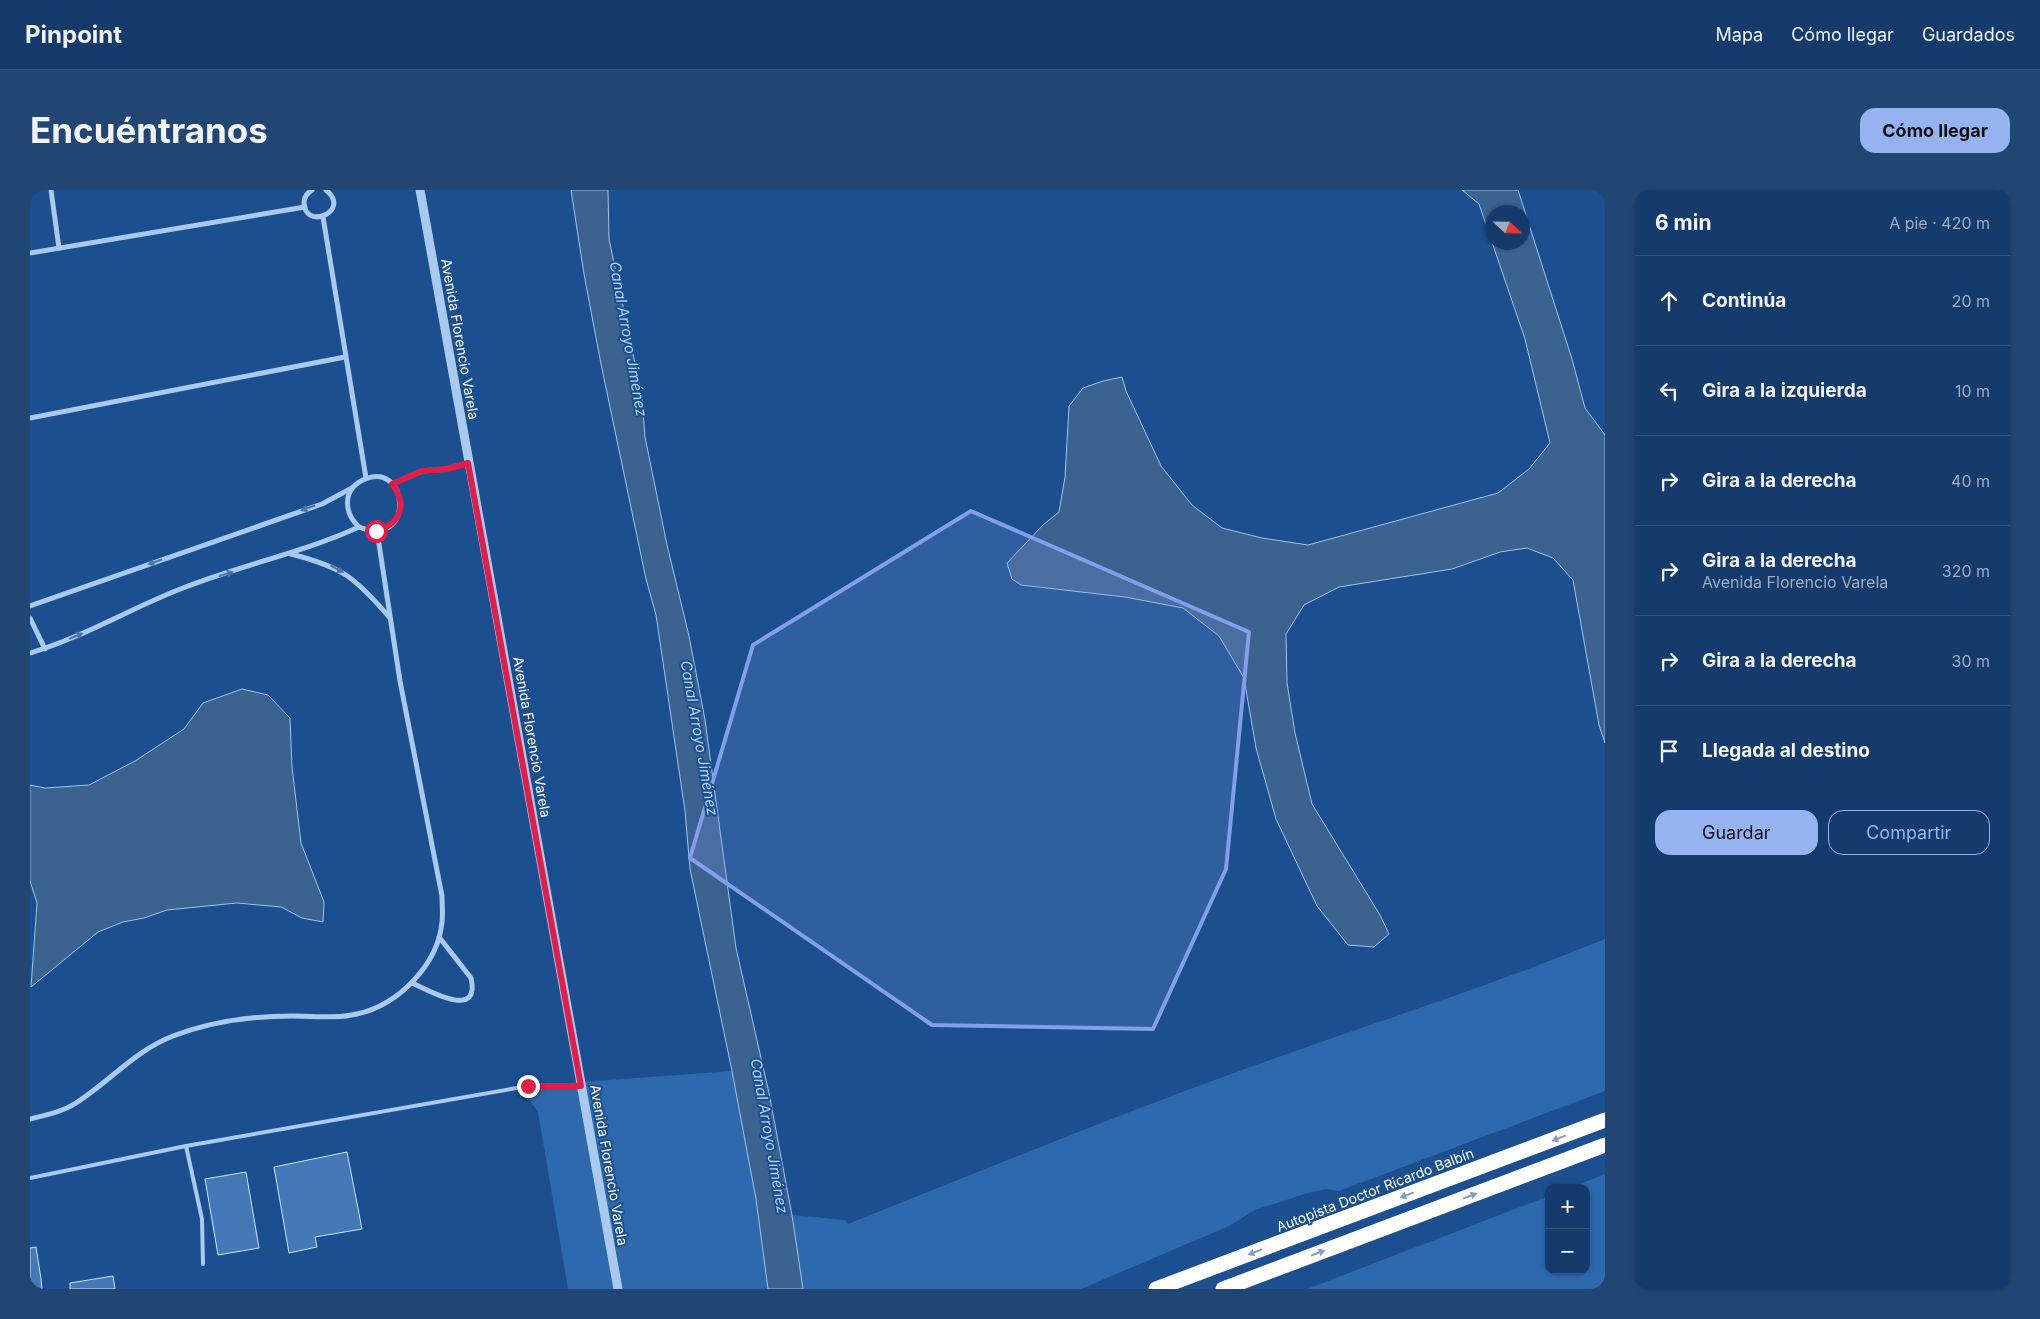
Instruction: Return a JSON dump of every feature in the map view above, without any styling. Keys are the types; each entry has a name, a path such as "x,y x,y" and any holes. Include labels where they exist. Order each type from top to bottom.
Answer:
{"highway":[{"name":"Autopista Doctor Ricardo Balbín","path":"1156,1289 1605,1120"},
{"path":"1223,1289 1605,1145"}],"street":[{"path":"51,190 59,248"},
{"path":"312,190 306,197 305,207 314,217 327,215 333,207 332,197 326,190"},
{"name":"Avenida Florencio Varela","path":"420,190 618,1289"},
{"path":"30,253 305,207"},
{"path":"323,217 366,478"},
{"path":"30,418 346,357"},
{"path":"392,484 422,471 447,469 468,463"},
{"path":"30,606 322,504 366,478 376,477 392,484 398,491 401,508 393,524 376,531 359,527 331,540 291,554 183,588 103,625 45,649 30,653"},
{"path":"352,488 347,504 348,513 359,527"},
{"path":"30,1119 64,1110 159,1042 209,1025 258,1018 291,1016 340,1017 370,1011 386,1003 412,983 426,964 439,937 442,923 442,896 390,618 376,531"},
{"path":"291,554 320,561 339,570 367,592 390,618"},
{"path":"30,618 45,649"},
{"path":"412,983 451,1001 466,999 471,993 473,986 471,978 439,937"}],"lane":[{"path":"30,1178 186,1146 528,1086 581,1086"},
{"path":"186,1146 202,1219 203,1264"}],"highlighted area":[{"path":"971,511 1249,632 1226,869 1153,1029 932,1025 690,858 753,645"}],"shaded area":[{"path":"1605,939 1605,1091 1339,1191 1326,1189 1308,1193 1255,1210 1229,1226 1081,1289 803,1289 792,1215 845,1220 848,1224 1151,1104 1297,1050 1474,989"},
{"path":"732,1071 756,1199 768,1289 568,1289 538,1112 523,1092 528,1086"},
{"path":"1605,1174 1605,1289 1307,1289 1545,1198 1545,1274 1590,1274 1590,1184 1580,1184"}],"water":[{"name":"Canal Arroyo Jiménez","path":"571,190 608,190 609,239 642,397 645,437 667,545 689,636 705,720 736,948 769,1093 792,1215 803,1289 768,1289 756,1199 732,1071 690,869 685,811 656,615 646,579 601,364"},
{"path":"1462,190 1518,190 1523,205 1485,205 1485,222 1479,204"},
{"path":"1530,228 1572,359 1585,408 1605,435 1605,743 1599,725 1573,580 1553,558 1527,548 1500,552 1452,569 1339,587 1304,605 1286,634 1287,683 1295,733 1312,804 1380,915 1389,934 1374,947 1348,945 1317,906 1276,819 1256,748 1244,678 1219,636 1183,608 1125,597 1021,585 1012,579 1007,563 1043,525 1059,512 1065,477 1069,406 1083,388 1122,377 1126,391 1161,466 1192,505 1222,528 1262,538 1308,545 1498,493 1529,469 1550,443 1525,339 1495,250 1530,250"},
{"path":"242,689 268,695 290,718 292,767 301,843 324,902 323,922 302,918 281,907 237,903 167,910 144,918 123,922 98,932 31,987 37,903 30,881 30,785 45,788 89,785 135,761 184,729 203,703"}],"building":[{"path":"347,1152 362,1229 315,1237 317,1247 289,1253 274,1167"},
{"path":"246,1172 259,1248 218,1255 205,1179"},
{"path":"36,1247 42,1289 30,1289 30,1248"},
{"path":"113,1276 115,1289 70,1289 70,1283"}],"route":[{"path":"376,531 385,529 393,524 401,508 398,491 392,484 422,471 447,469 468,463 581,1086 528,1086"}]}
